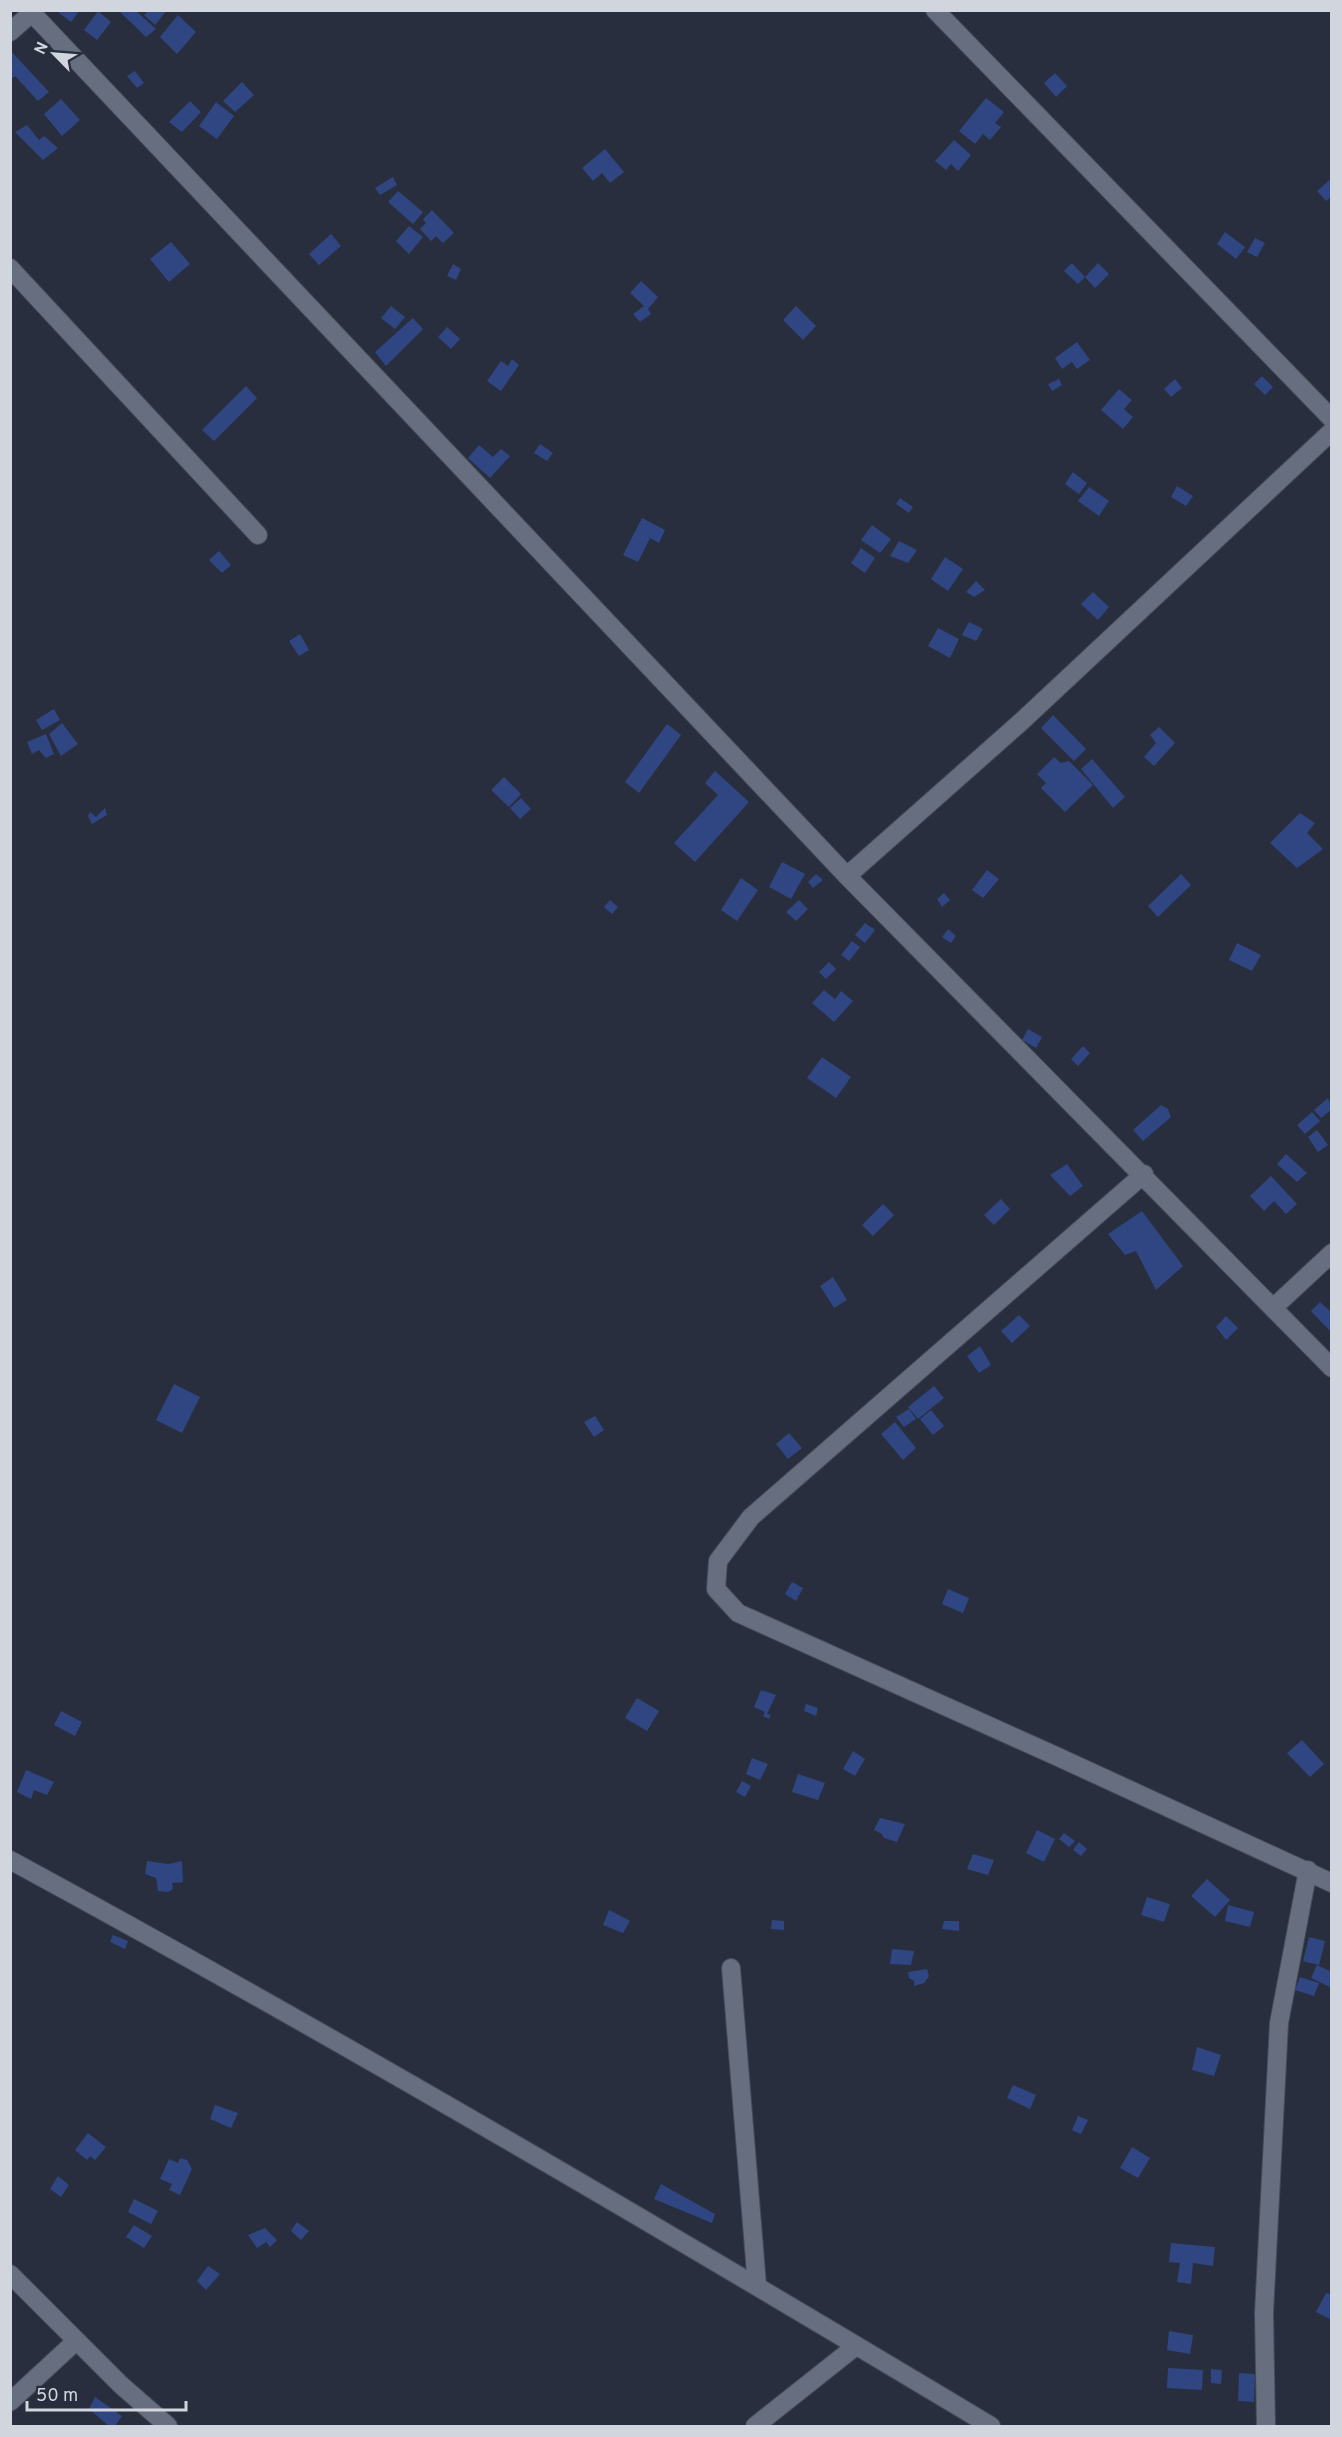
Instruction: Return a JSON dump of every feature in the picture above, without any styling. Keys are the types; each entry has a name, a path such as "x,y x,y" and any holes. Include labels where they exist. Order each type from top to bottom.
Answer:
{"street":[{"path":"935,10 1332,418"},
{"path":"10,32 33,12 848,876 1144,1174 1332,1368"},
{"path":"10,268 258,535"},
{"path":"848,876 1022,721 1332,431"},
{"path":"1144,1174 751,1517 718,1561 716,1589 738,1614 1308,1870 1332,1883"},
{"path":"1273,1308 1332,1254"},
{"path":"10,1860 207,1966 757,2286 991,2427"},
{"path":"1266,2427 1264,2313 1279,2023 1308,1870"},
{"path":"731,1968 757,2286"},
{"path":"10,2274 76,2341 168,2427"},
{"path":"10,2402 76,2341"},
{"path":"755,2427 856,2346"}],"building":[{"path":"61,10 80,10 71,22 59,13"},
{"path":"118,10 135,10 156,29 146,37"},
{"path":"149,10 167,10 155,25 144,15"},
{"path":"98,11 111,22 97,40 84,30"},
{"path":"178,15 196,32 177,54 160,37"},
{"path":"10,50 49,92 38,101 15,76 10,80"},
{"path":"135,71 144,83 137,88 127,76"},
{"path":"1055,73 1067,86 1056,97 1044,83"},
{"path":"242,82 254,95 235,112 223,101"},
{"path":"986,98 1004,112 995,123 1001,127 990,140 983,134 975,144 959,131"},
{"path":"61,99 80,120 62,136 44,114"},
{"path":"190,101 201,112 182,132 169,122"},
{"path":"216,102 234,116 217,139 199,126"},
{"path":"27,125 39,140 44,136 58,148 43,160 15,132"},
{"path":"954,140 971,155 958,171 951,164 946,170 935,161"},
{"path":"605,149 624,172 610,183 602,173 593,181 582,168"},
{"path":"393,177 397,185 380,195 375,188"},
{"path":"1332,178 1332,196 1326,201 1317,191"},
{"path":"398,191 423,212 413,224 388,202"},
{"path":"432,210 454,233 443,243 436,236 431,241 420,229 426,223 423,219"},
{"path":"409,226 423,237 409,254 396,241"},
{"path":"1225,232 1245,247 1236,259 1217,244"},
{"path":"331,234 341,246 319,265 309,254"},
{"path":"1255,238 1265,243 1257,257 1247,252"},
{"path":"171,242 190,264 169,282 150,259"},
{"path":"1072,263 1085,277 1078,284 1064,271"},
{"path":"1098,263 1109,274 1095,288 1085,277"},
{"path":"453,264 461,269 456,280 447,276"},
{"path":"641,281 658,297 648,309 651,314 640,322 633,314 644,306 630,293"},
{"path":"391,306 405,317 395,329 381,318"},
{"path":"796,306 816,326 803,340 783,320"},
{"path":"413,318 423,329 386,366 375,352"},
{"path":"447,327 460,339 451,349 438,337"},
{"path":"1077,342 1090,360 1077,369 1072,362 1062,369 1055,358"},
{"path":"512,359 519,365 501,391 487,381 501,361 508,366"},
{"path":"1262,376 1273,387 1265,395 1254,384"},
{"path":"1059,379 1062,385 1052,391 1048,384"},
{"path":"1175,379 1182,388 1171,397 1164,389"},
{"path":"246,386 257,398 214,441 202,430"},
{"path":"1119,389 1132,400 1124,409 1133,417 1123,429 1101,410"},
{"path":"540,444 553,453 547,461 534,453"},
{"path":"479,445 493,457 501,449 510,456 490,478 468,458"},
{"path":"1073,472 1087,483 1079,494 1065,484"},
{"path":"1177,486 1193,496 1186,506 1171,497"},
{"path":"1089,487 1109,501 1099,516 1078,501"},
{"path":"900,498 913,507 909,513 896,504"},
{"path":"642,518 665,530 659,543 650,538 638,562 623,555"},
{"path":"872,525 891,539 880,553 861,540"},
{"path":"899,541 917,550 908,563 890,556"},
{"path":"861,548 875,558 865,573 851,563"},
{"path":"219,551 231,565 222,573 209,560"},
{"path":"945,557 963,569 948,591 931,579"},
{"path":"976,581 985,590 974,597 966,592"},
{"path":"1093,592 1109,607 1098,620 1081,604"},
{"path":"969,622 983,629 976,641 962,635"},
{"path":"938,628 959,639 950,658 928,646"},
{"path":"300,634 309,650 299,656 289,641"},
{"path":"54,709 60,720 42,730 36,720"},
{"path":"1053,715 1086,749 1074,761 1041,728"},
{"path":"62,723 78,744 61,756 49,734"},
{"path":"667,724 681,735 639,793 625,782"},
{"path":"1159,727 1175,743 1154,766 1144,757 1156,743 1150,735"},
{"path":"46,734 54,754 46,758 39,750 32,754 27,742"},
{"path":"1054,757 1061,763 1069,761 1093,785 1065,812 1041,788 1046,783 1037,774"},
{"path":"1092,759 1125,797 1113,808 1081,769"},
{"path":"715,771 749,802 695,862 674,843 718,795 705,783"},
{"path":"504,777 521,794 509,807 491,790"},
{"path":"521,798 531,809 520,819 510,808"},
{"path":"105,808 107,815 92,824 88,816 90,812 96,817"},
{"path":"1300,813 1315,823 1307,833 1323,849 1297,868 1270,843"},
{"path":"782,862 805,874 791,899 769,887"},
{"path":"987,870 999,879 983,898 972,890"},
{"path":"816,874 823,880 813,888 808,882"},
{"path":"1181,874 1191,885 1158,917 1148,906"},
{"path":"741,878 758,890 737,921 721,910"},
{"path":"944,893 950,900 942,907 937,899"},
{"path":"610,900 618,907 612,914 604,907"},
{"path":"799,900 808,909 796,921 786,912"},
{"path":"865,923 875,930 865,943 855,935"},
{"path":"948,929 956,936 951,943 942,937"},
{"path":"852,941 860,947 849,961 841,955"},
{"path":"1237,943 1261,955 1252,971 1229,960"},
{"path":"829,962 836,969 826,979 819,972"},
{"path":"824,990 835,999 841,991 853,1001 834,1022 812,1003"},
{"path":"1028,1029 1042,1037 1036,1048 1022,1040"},
{"path":"1083,1046 1090,1053 1078,1066 1071,1059"},
{"path":"822,1057 851,1077 836,1098 807,1078"},
{"path":"1328,1098 1332,1109 1321,1118 1314,1110"},
{"path":"1161,1105 1168,1109 1171,1117 1143,1141 1133,1130"},
{"path":"1312,1112 1320,1121 1305,1134 1297,1125"},
{"path":"1317,1130 1328,1145 1318,1152 1308,1137"},
{"path":"1286,1154 1307,1173 1297,1182 1277,1164"},
{"path":"1067,1164 1083,1186 1070,1196 1050,1175"},
{"path":"1271,1176 1297,1204 1286,1214 1274,1201 1264,1211 1250,1196"},
{"path":"1001,1199 1010,1209 994,1225 984,1215"},
{"path":"883,1204 894,1215 873,1236 862,1225"},
{"path":"1142,1211 1183,1266 1156,1290 1136,1251 1125,1255 1108,1234"},
{"path":"833,1277 847,1300 834,1308 820,1286"},
{"path":"1320,1302 1332,1313 1332,1327 1329,1330 1311,1311"},
{"path":"1019,1315 1030,1326 1012,1343 1001,1331"},
{"path":"1226,1316 1238,1328 1226,1340 1216,1327"},
{"path":"980,1346 991,1365 979,1373 967,1356"},
{"path":"174,1384 200,1397 182,1433 156,1420"},
{"path":"934,1386 944,1398 918,1419 908,1407"},
{"path":"909,1409 916,1419 904,1427 896,1417"},
{"path":"931,1410 944,1426 933,1435 920,1419"},
{"path":"595,1416 604,1430 594,1437 584,1422"},
{"path":"895,1422 916,1448 903,1460 881,1434"},
{"path":"789,1433 802,1448 788,1459 776,1444"},
{"path":"792,1582 803,1588 796,1601 785,1594"},
{"path":"948,1589 969,1598 963,1613 942,1604"},
{"path":"761,1690 776,1695 767,1714 771,1715 769,1719 763,1716 765,1712 754,1707"},
{"path":"637,1698 659,1711 647,1731 625,1718"},
{"path":"806,1704 818,1708 816,1716 804,1711"},
{"path":"61,1711 82,1722 75,1736 54,1725"},
{"path":"1302,1740 1324,1764 1310,1777 1287,1753"},
{"path":"853,1751 865,1759 855,1776 843,1769"},
{"path":"752,1758 768,1764 760,1780 746,1774"},
{"path":"26,1770 54,1782 47,1795 34,1790 31,1799 17,1792"},
{"path":"798,1774 825,1783 818,1800 792,1792"},
{"path":"742,1781 751,1786 745,1797 736,1792"},
{"path":"880,1818 905,1824 897,1842 884,1838 882,1834 874,1830"},
{"path":"1037,1830 1055,1839 1044,1862 1026,1853"},
{"path":"1064,1833 1075,1841 1069,1847 1059,1839"},
{"path":"1079,1842 1087,1849 1081,1856 1073,1850"},
{"path":"973,1854 994,1860 988,1875 967,1869"},
{"path":"147,1861 168,1864 182,1861 183,1882 172,1883 173,1889 168,1892 158,1891 156,1878 145,1874"},
{"path":"1207,1879 1230,1900 1215,1917 1191,1896"},
{"path":"1147,1897 1170,1904 1164,1922 1141,1915"},
{"path":"1228,1905 1254,1912 1250,1927 1225,1921"},
{"path":"609,1910 630,1921 623,1933 603,1925"},
{"path":"772,1920 784,1921 784,1930 771,1929"},
{"path":"944,1921 959,1921 959,1931 942,1929"},
{"path":"113,1935 128,1941 125,1949 110,1942"},
{"path":"1309,1937 1325,1941 1319,1965 1303,1961"},
{"path":"892,1949 914,1951 911,1965 890,1964"},
{"path":"1317,1965 1332,1972 1332,1988 1311,1978"},
{"path":"927,1969 929,1976 924,1983 914,1986 914,1981 909,1978 908,1972"},
{"path":"1300,1977 1319,1983 1314,1996 1295,1990"},
{"path":"1197,2047 1221,2055 1214,2076 1192,2070"},
{"path":"1013,2085 1036,2095 1030,2109 1007,2098"},
{"path":"215,2105 238,2113 231,2128 210,2119"},
{"path":"1078,2116 1088,2120 1081,2134 1072,2130"},
{"path":"88,2133 106,2147 95,2160 90,2156 87,2160 75,2150"},
{"path":"1132,2147 1150,2158 1138,2178 1120,2168"},
{"path":"180,2158 187,2160 192,2169 180,2195 169,2190 172,2184 160,2179 169,2159 178,2163"},
{"path":"58,2176 69,2185 61,2197 50,2189"},
{"path":"661,2184 715,2214 712,2223 654,2199"},
{"path":"134,2199 158,2211 151,2224 128,2212"},
{"path":"297,2222 309,2231 301,2240 291,2231"},
{"path":"134,2225 152,2236 144,2248 126,2237"},
{"path":"265,2228 277,2240 270,2247 266,2242 257,2248 248,2235"},
{"path":"1171,2243 1215,2247 1213,2266 1193,2263 1191,2284 1177,2282 1180,2263 1169,2262"},
{"path":"208,2266 220,2274 206,2290 197,2281"},
{"path":"1326,2293 1332,2295 1332,2320 1316,2312"},
{"path":"1169,2331 1193,2335 1190,2354 1167,2350"},
{"path":"1168,2368 1203,2370 1202,2390 1167,2388"},
{"path":"1211,2369 1222,2370 1221,2384 1211,2383"},
{"path":"1239,2373 1255,2374 1254,2402 1238,2401"},
{"path":"95,2397 122,2416 115,2426 109,2426 89,2409"}]}
